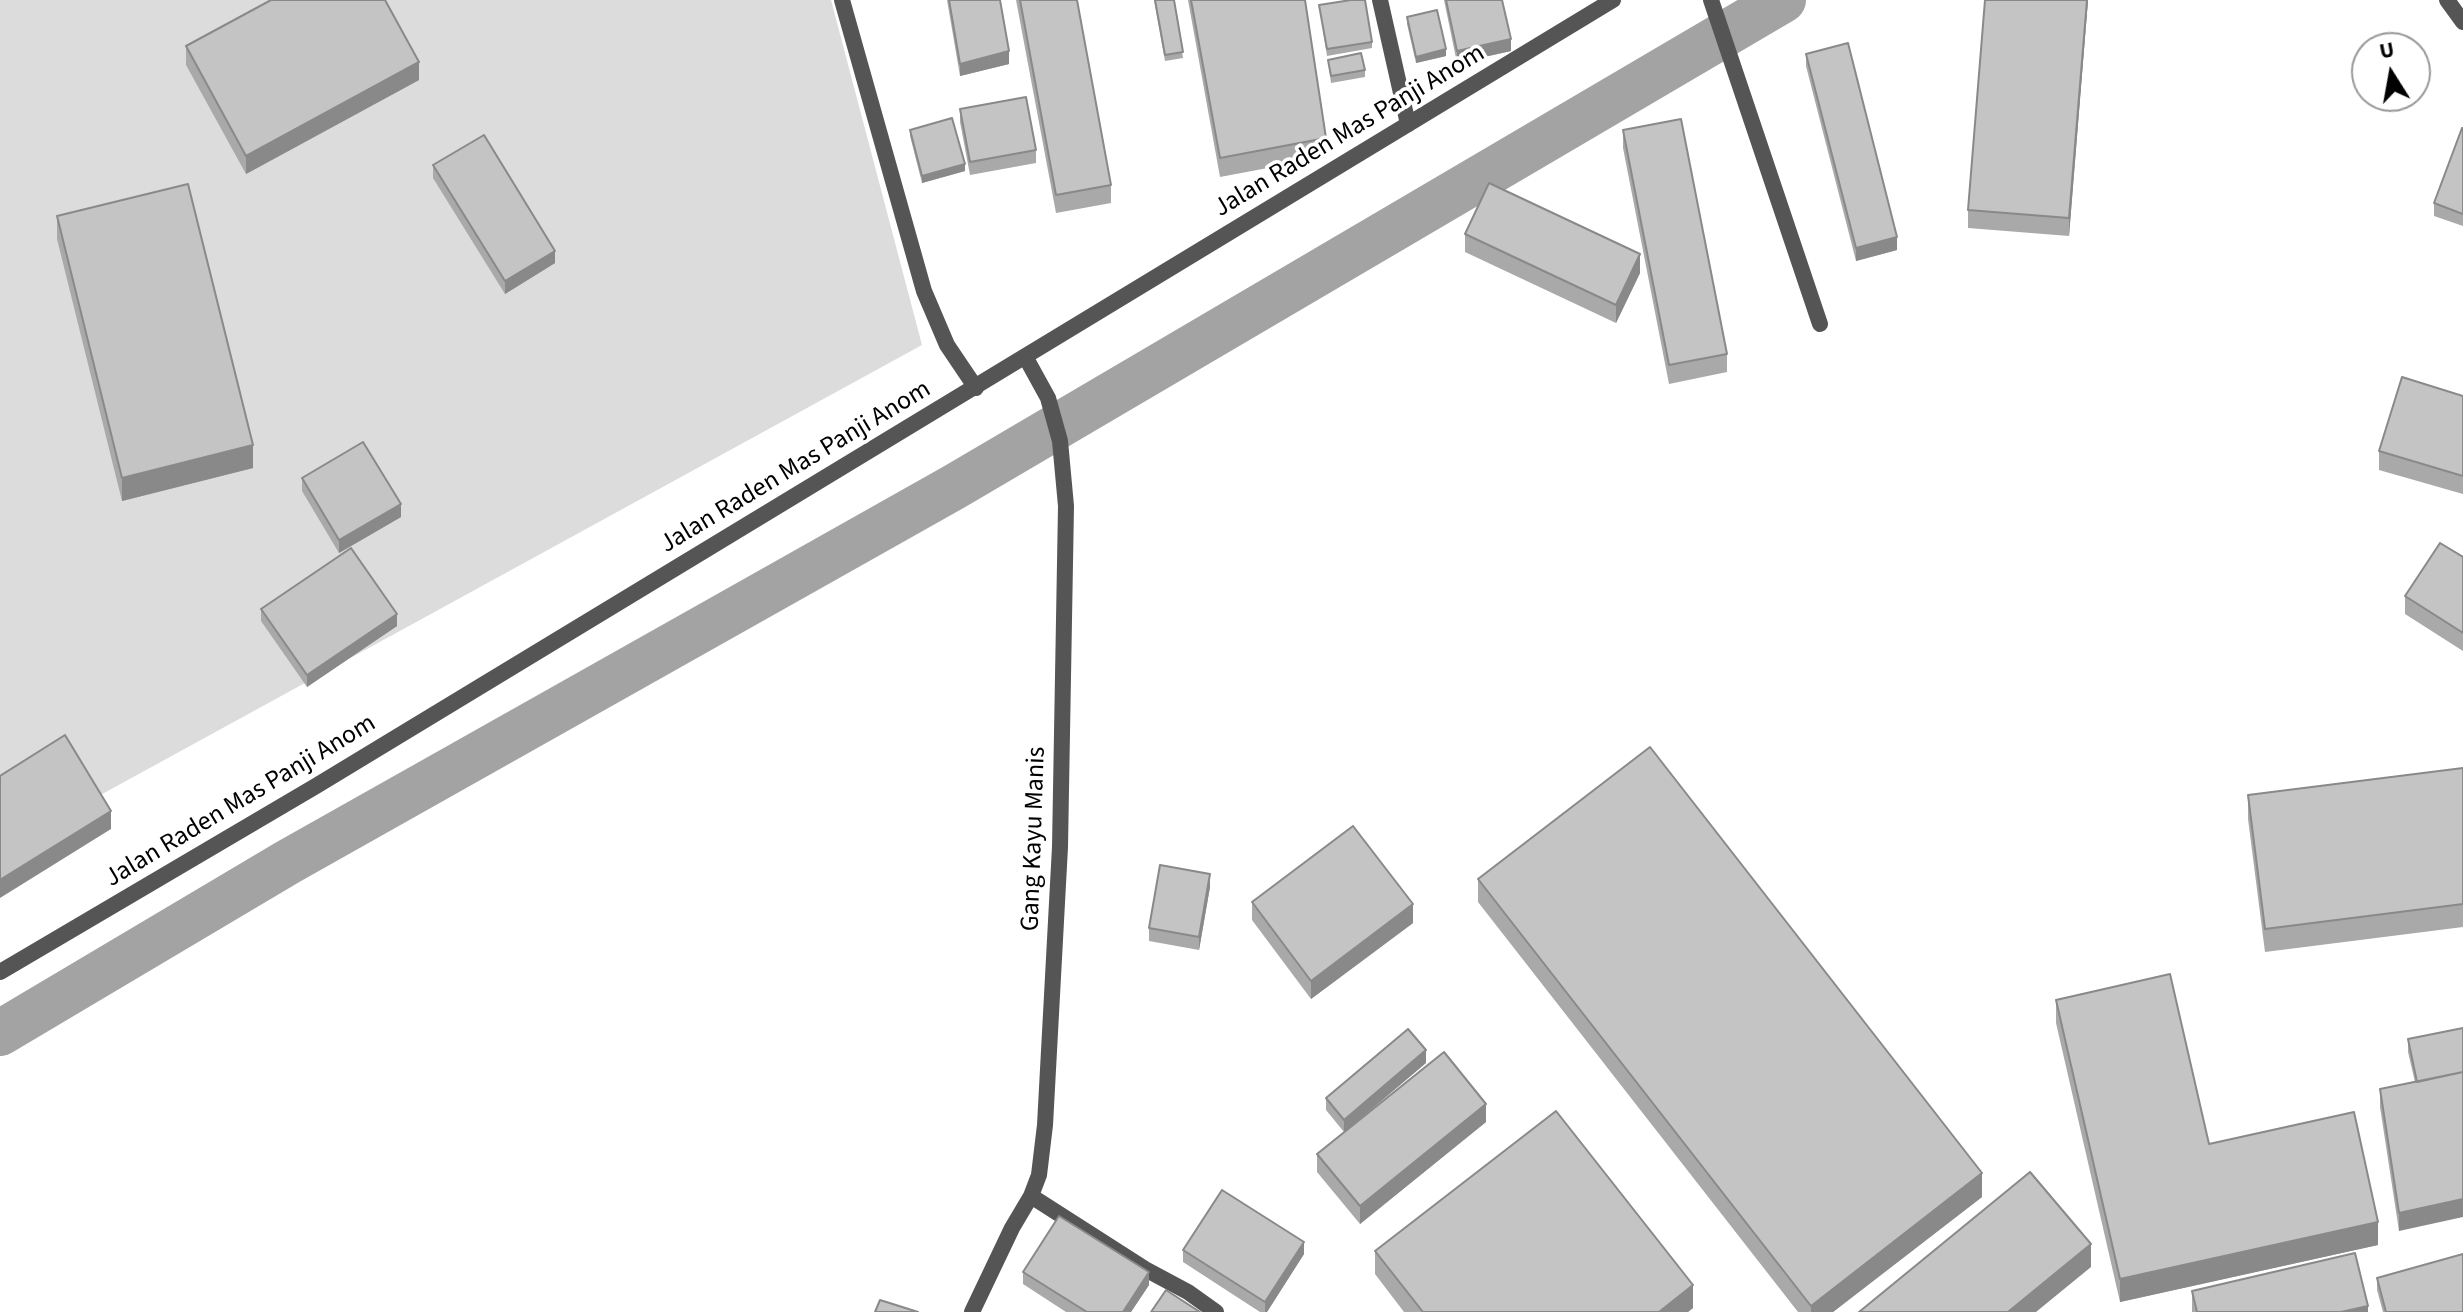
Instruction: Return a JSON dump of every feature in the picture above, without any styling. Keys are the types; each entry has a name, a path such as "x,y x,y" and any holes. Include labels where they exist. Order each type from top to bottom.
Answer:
{"street":[{"path":"842,0 924,291 947,345 976,388"},
{"path":"1380,0 1408,124"},
{"name":"Jalan Raden Mas Panji Anom","path":"0,972 316,786 1613,0"},
{"path":"1711,0 1820,324"},
{"path":"2447,0 2463,22"},
{"name":"Gang Kayu Manis","path":"972,1312 1012,1228 1031,1196 1044,1148 1060,847 1066,506 1060,441 1048,398 1026,358"},
{"path":"1031,1196 1216,1312"}],"shaded area":[{"path":"0,0 831,0 922,345 0,850"}],"building":[{"path":"271,0 385,0 419,62 246,156 186,46"},
{"path":"949,0 1000,0 1009,51 960,64"},
{"path":"1020,0 1077,0 1111,185 1056,195"},
{"path":"1155,0 1174,0 1183,52 1165,55"},
{"path":"1191,0 1305,0 1326,138 1220,158"},
{"path":"1365,0 1372,42 1327,49 1319,5"},
{"path":"1446,0 1502,0 1511,39 1457,51"},
{"path":"1985,0 2087,0 2069,218 1968,210"},
{"path":"1437,10 1446,49 1416,57 1407,17"},
{"path":"1848,43 1897,237 1856,248 1806,54"},
{"path":"1361,53 1365,70 1331,76 1328,60"},
{"path":"1026,97 1036,150 970,162 960,109"},
{"path":"952,118 965,164 922,176 910,130"},
{"path":"1681,119 1727,354 1669,365 1623,130"},
{"path":"2463,128 2463,214 2434,203"},
{"path":"484,135 555,251 505,281 433,165"},
{"path":"1489,183 1640,254 1616,305 1465,234"},
{"path":"188,184 253,445 122,478 57,216"},
{"path":"2402,377 2463,396 2463,476 2379,451"},
{"path":"363,442 401,504 339,540 302,478"},
{"path":"2440,543 2463,557 2463,633 2405,596"},
{"path":"351,548 397,614 307,675 261,609"},
{"path":"65,735 111,811 0,880 0,776"},
{"path":"1650,747 1982,1173 1811,1306 1478,879"},
{"path":"2463,768 2463,904 2265,929 2248,795"},
{"path":"1353,826 1413,904 1311,981 1252,902"},
{"path":"1160,865 1210,874 1199,937 1149,928"},
{"path":"2170,974 2209,1144 2354,1112 2378,1222 2120,1279 2056,1000"},
{"path":"2463,1028 2463,1072 2417,1082 2408,1039"},
{"path":"1408,1029 1426,1050 1344,1120 1326,1098"},
{"path":"1444,1052 1486,1104 1360,1206 1317,1154"},
{"path":"2463,1072 2463,1199 2399,1213 2380,1089"},
{"path":"1556,1111 1693,1285 1659,1312 1423,1312 1375,1251"},
{"path":"2030,1172 2091,1244 2008,1312 1859,1312"},
{"path":"1222,1190 1304,1242 1265,1302 1183,1250"},
{"path":"1059,1216 1149,1272 1123,1312 1087,1312 1023,1272"},
{"path":"2355,1253 2368,1306 2341,1312 2197,1312 2192,1291"},
{"path":"2463,1254 2463,1312 2386,1312 2377,1278"},
{"path":"1166,1290 1200,1312 1151,1312"},
{"path":"880,1300 918,1312 875,1312"}],"waterway":[{"path":"0,1033 288,862 954,487 1783,0"}]}
